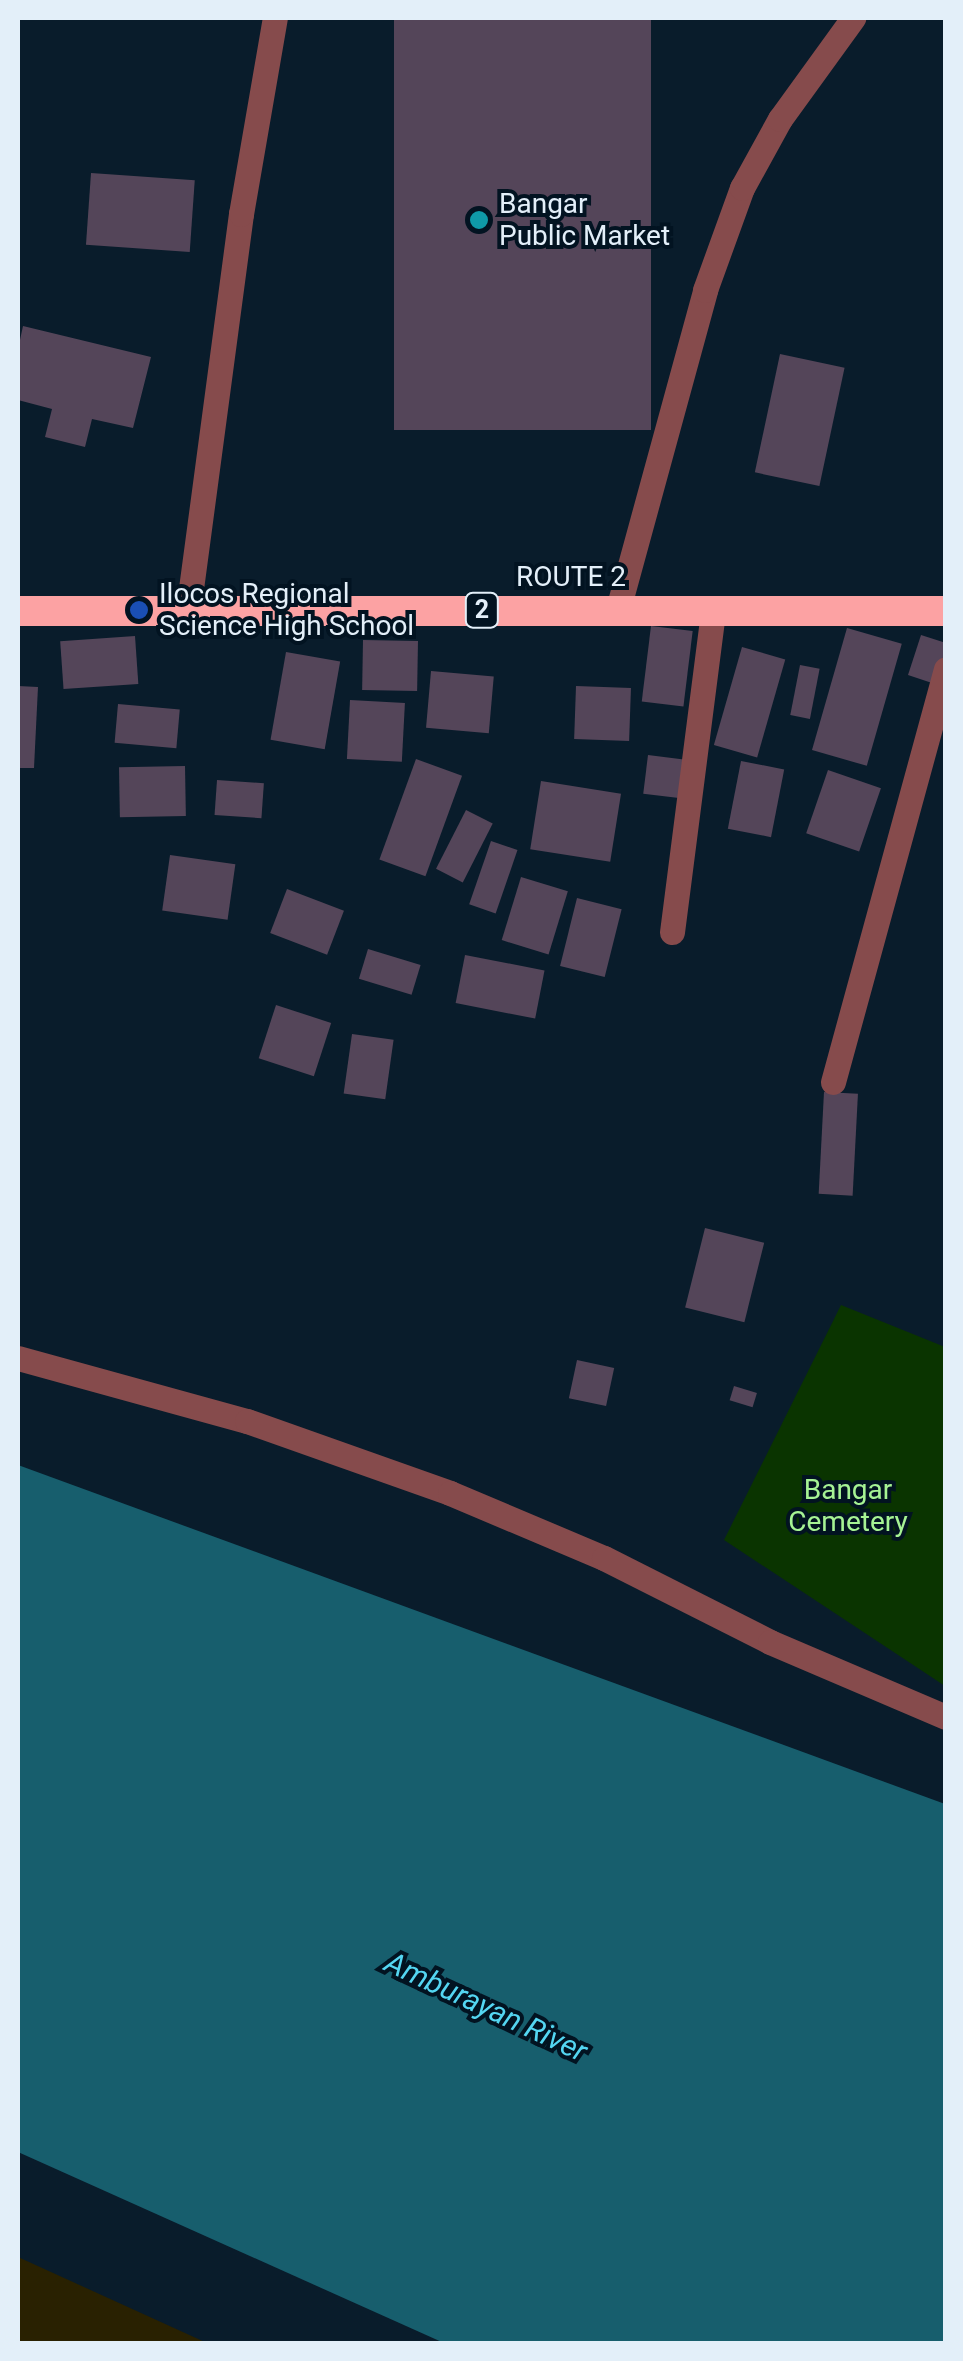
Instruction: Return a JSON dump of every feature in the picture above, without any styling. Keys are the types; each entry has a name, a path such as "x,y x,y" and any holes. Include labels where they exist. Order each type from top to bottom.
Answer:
{"highway":[{"name":"ROUTE 2","path":"18,611 946,611"}],"street":[{"path":"188,610 242,214 275,18"},
{"path":"618,609 705,290 742,188 788,106 853,18"},
{"path":"672,932 713,610"},
{"path":"833,1082 946,669"},
{"path":"18,1358 246,1421 450,1493 604,1558 770,1642 946,1717"}],"green space":[{"name":"Bangar Cemetery","path":"841,1305 945,1347 945,1686 724,1540"}],"sand":[{"path":"18,2257 207,2343 18,2343"}],"water":[{"name":"Amburayan River","path":"18,1465 945,1804 945,2343 444,2343 18,2152"}],"building":[{"name":"Bangar Public Market","path":"394,18 651,18 651,430 394,430"},
{"path":"91,173 195,180 190,252 86,245"},
{"path":"23,326 151,357 133,428 92,419 85,447 45,437 52,409 18,400 18,349"},
{"path":"780,354 845,368 819,486 755,472"},
{"path":"651,626 693,631 683,707 642,701"},
{"path":"847,628 902,644 867,766 812,750"},
{"path":"921,635 946,643 938,685 908,675"},
{"path":"135,636 138,684 64,689 60,641"},
{"path":"363,640 418,641 417,691 362,690"},
{"path":"742,647 785,659 757,757 714,745"},
{"path":"286,652 340,662 325,749 271,740"},
{"path":"800,665 820,669 810,719 790,715"},
{"path":"431,671 494,676 489,733 426,728"},
{"path":"18,686 38,687 34,768 18,768"},
{"path":"576,686 631,688 629,741 574,739"},
{"path":"350,700 405,703 402,762 347,759"},
{"path":"118,704 180,709 176,748 115,743"},
{"path":"648,755 686,760 681,798 643,794"},
{"path":"416,759 462,776 425,876 379,860"},
{"path":"741,761 784,769 771,837 728,829"},
{"path":"185,766 186,816 120,817 119,767"},
{"path":"828,770 881,788 859,852 806,833"},
{"path":"217,780 264,783 261,818 215,815"},
{"path":"541,781 621,794 610,862 530,849"},
{"path":"466,810 493,824 463,882 436,869"},
{"path":"491,841 517,850 496,913 469,904"},
{"path":"170,855 235,864 228,920 162,910"},
{"path":"521,877 568,891 549,954 502,940"},
{"path":"287,889 344,911 327,955 270,933"},
{"path":"577,898 622,909 605,977 560,966"},
{"path":"368,949 421,965 412,995 359,979"},
{"path":"465,955 545,970 535,1019 456,1003"},
{"path":"276,1005 331,1023 314,1076 259,1058"},
{"path":"352,1034 394,1040 385,1099 344,1093"},
{"path":"824,1092 858,1094 853,1196 819,1194"},
{"path":"705,1228 764,1243 744,1322 685,1308"},
{"path":"577,1360 614,1368 606,1406 569,1398"},
{"path":"734,1386 757,1393 753,1407 730,1400"}],"place":[{"name":"Bangar Public Market","path":"479,220"},
{"name":"Ilocos Regional Science High School","path":"139,610"}]}
